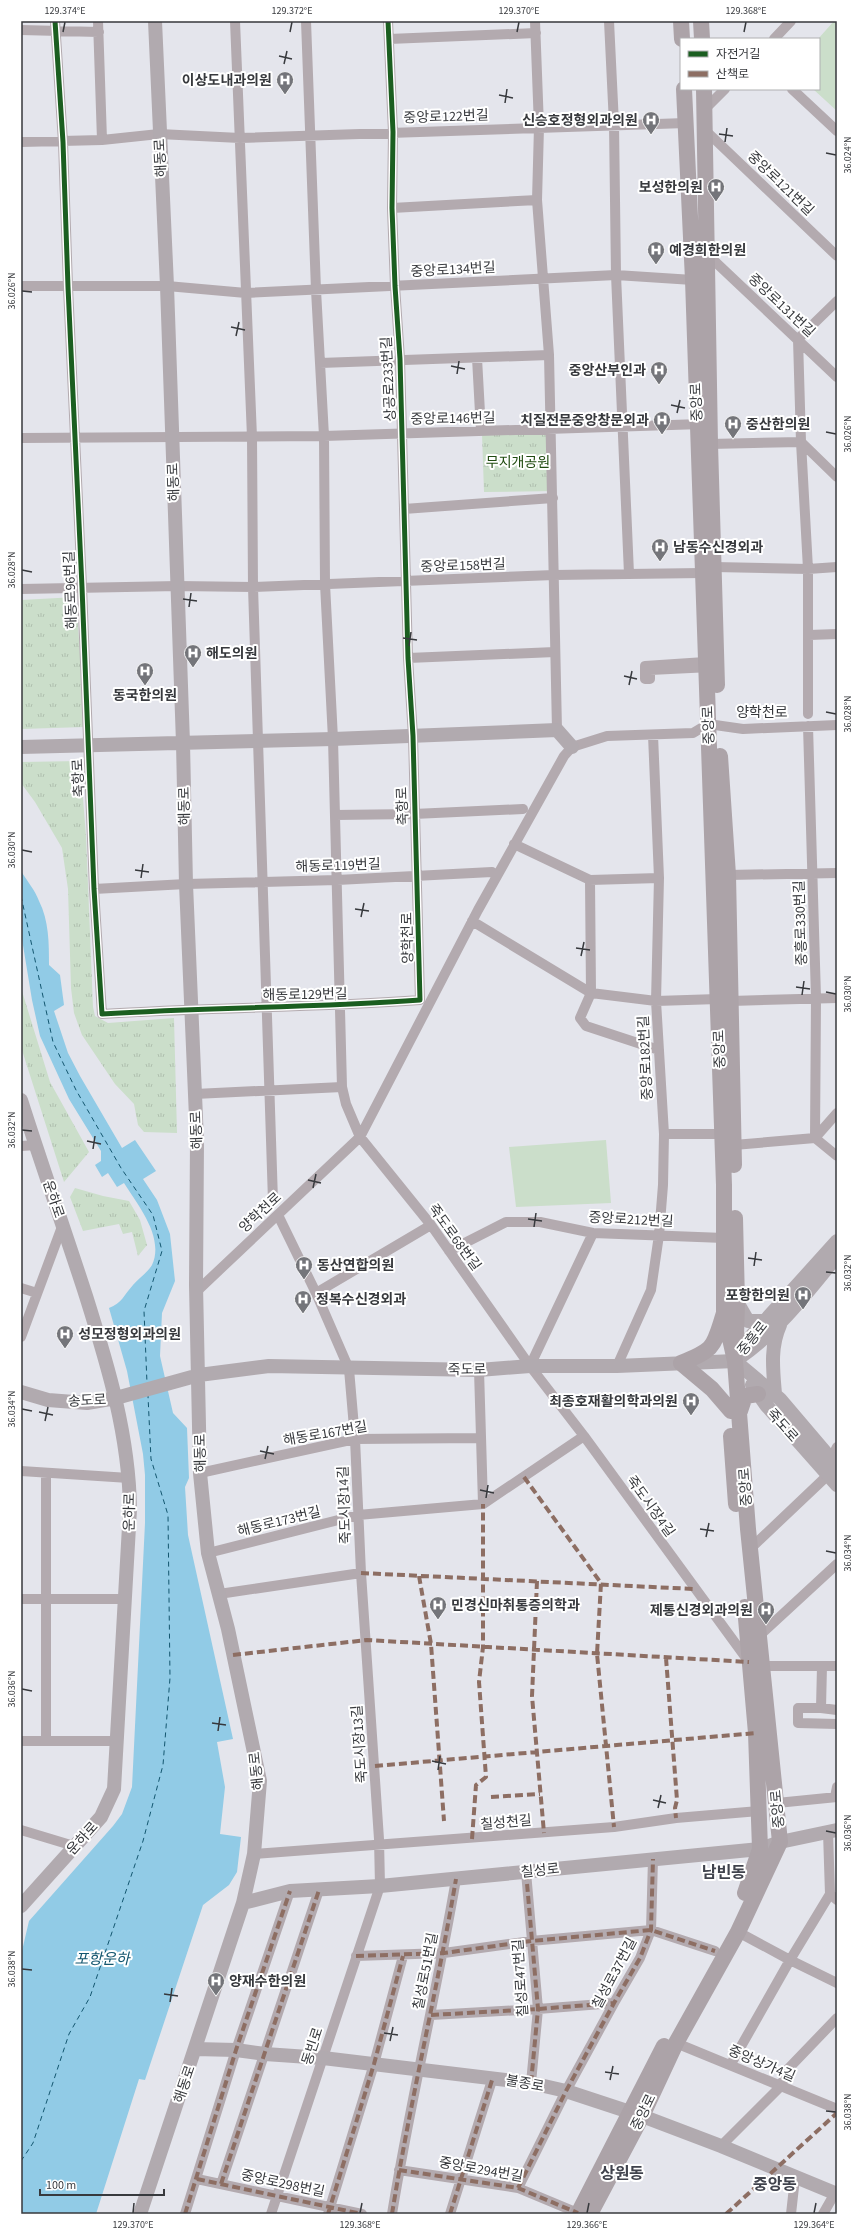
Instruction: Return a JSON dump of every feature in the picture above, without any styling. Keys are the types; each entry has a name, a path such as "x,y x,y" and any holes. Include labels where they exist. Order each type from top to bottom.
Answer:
{"main road":[{"name":"해동로","path":"140,2214 243,1903 254,1854 260,1781 254,1743 208,1553 200,1473 196,1292 197,1141 190,1011 178,586 171,437 167,286 155,21"},
{"path":"681,21 682,38"},
{"path":"701,21 702,38"},
{"name":"중앙로","path":"684,90 693,280 704,424 710,444 708,570"},
{"name":"중앙로","path":"582,2214 635,2115 738,1932 780,1842 777,1804 755,1664 732,1468 735,1411 737,1302 734,1145 725,1000 709,665 704,424 707,254 704,90"},
{"name":"중앙로","path":"713,724 728,875 722,1134 724,1312 735,1361"},
{"path":"557,730 568,751"},
{"name":"축항로","path":"21,747 67,747 259,740 333,740 557,730"},
{"name":"운하로","path":"21,1100 63,1224 104,1353 116,1398 124,1436 129,1478 130,1515 124,1599 115,1779 111,1798 101,1816 21,1906"},
{"name":"중흥로","path":"735,1361 744,1344 837,1241"},
{"name":"중흥로","path":"735,1361 761,1342 783,1319 837,1256"},
{"path":"737,1302 748,1321 764,1321"},
{"path":"724,1312 714,1345 701,1355 681,1363 735,1411 745,1396 758,1394"},
{"path":"775,1394 772,1352 775,1336 783,1319"},
{"name":"죽도로","path":"199,1375 269,1366 349,1369 479,1370 530,1366 617,1366 735,1361 775,1394 834,1466"},
{"name":"죽도로","path":"735,1361 758,1394 834,1466"},
{"name":"송도로","path":"21,1392 48,1400 74,1403 116,1398 199,1375"},
{"name":"중앙로","path":"635,2115 749,1885 760,1848 755,1664 758,1637 735,1411"},
{"name":"칠성로","path":"243,1903 290,1891 380,1886 760,1848 780,1842 832,1831"},
{"name":"불종로","path":"195,2049 236,2050 265,2054 323,2058 493,2077 531,2083 566,2091 721,2146 795,2178 836,2193"}],"street":[{"path":"98,21 102,140"},
{"path":"235,21 252,437 253,587 259,740 268,1091 273,1201"},
{"name":"죽도로68번길","path":"306,21 316,290 324,436 325,584 333,740 342,1087 346,1104 360,1137 431,1225 530,1366"},
{"name":"상공로233번길","path":"388,21 393,132 392,208 394,286 400,359 403,433 405,581 413,736"},
{"path":"535,21 539,127 537,200 549,355 549,429 553,498 557,730"},
{"path":"609,21 614,124 616,275 624,426 629,574"},
{"path":"775,38 791,21"},
{"path":"21,30 55,25 99,32"},
{"name":"해동로96번길","path":"55,25 63,142 74,438 79,513 85,666"},
{"path":"389,39 536,33"},
{"path":"705,109 724,90"},
{"path":"793,90 837,131"},
{"name":"중앙로122번길","path":"21,142 102,140 159,134 240,138 614,124 686,123"},
{"name":"중앙로121번길","path":"705,130 837,256"},
{"path":"392,208 537,200"},
{"name":"중앙로131번길","path":"707,254 837,377"},
{"name":"중앙로134번길","path":"21,286 167,286 246,293 616,275 693,280"},
{"path":"798,339 837,301"},
{"name":"양학천로","path":"798,339 801,442 808,569 808,714"},
{"path":"320,363 400,359 549,355"},
{"path":"477,358 481,431"},
{"name":"중앙로146번길","path":"21,438 324,436 704,424"},
{"path":"710,444 801,442 837,477"},
{"path":"404,509 553,498"},
{"name":"중앙로158번길","path":"178,586 253,587 554,575 837,567"},
{"name":"해동로96번길","path":"21,589 178,586"},
{"path":"809,635 837,634"},
{"path":"408,658 555,652"},
{"path":"709,665 650,670 650,679 645,679 645,666 709,665"},
{"name":"축항로","path":"85,666 97,944"},
{"path":"568,751 607,736 693,734 713,724"},
{"name":"양학천로","path":"713,724 743,729 837,726"},
{"name":"중흥로330번길","path":"808,726 816,998 815,1138"},
{"name":"중앙로182번길","path":"617,1366 651,1290 659,1235 664,1134 656,1001 659,878 653,735"},
{"name":"축항로","path":"413,736 414,814 418,876"},
{"name":"양학천로","path":"196,1292 360,1137 472,921 514,844 568,751"},
{"path":"335,815 414,814 523,809"},
{"path":"514,844 590,880 659,878"},
{"name":"해동로119번길","path":"94,889 263,881 337,880 492,872"},
{"path":"728,875 837,873"},
{"name":"양학천로","path":"418,876 420,1000"},
{"path":"590,880 591,993 580,1018 586,1026 659,1050"},
{"path":"472,921 591,993 656,1001 837,998"},
{"name":"해동로129번길","path":"97,944 102,1014 190,1011 266,1006 340,1006 420,1000"},
{"path":"194,1094 342,1087"},
{"path":"734,1145 815,1138 837,1113"},
{"path":"664,1134 722,1134"},
{"path":"815,1138 837,1156"},
{"path":"21,1146 36,1145"},
{"name":"죽도시장14길","path":"278,1215 316,1293 349,1369 355,1439 361,1573 367,1640"},
{"name":"중앙로212번길","path":"449,1251 506,1222 540,1222 594,1233 724,1238"},
{"path":"21,1337 63,1224"},
{"path":"316,1293 431,1225"},
{"path":"530,1366 594,1233"},
{"path":"21,1288 37,1293"},
{"name":"죽도시장4길","path":"530,1366 755,1664"},
{"path":"479,1370 483,1504"},
{"path":"483,1504 584,1436"},
{"name":"해동로167번길","path":"200,1473 355,1439 481,1438"},
{"path":"750,1549 834,1466"},
{"path":"21,1471 129,1478"},
{"path":"46,1473 46,1741"},
{"name":"해동로173번길","path":"208,1553 358,1515 483,1504"},
{"path":"758,1637 837,1564"},
{"path":"219,1594 361,1573"},
{"path":"21,1599 124,1599"},
{"name":"죽도시장13길","path":"367,1640 380,1886"},
{"path":"755,1664 837,1666"},
{"path":"821,1708 822,1666"},
{"path":"837,1710 798,1708 798,1723 837,1724"},
{"path":"21,1741 117,1741"},
{"path":"777,1804 836,1794"},
{"name":"칠성천길","path":"254,1854 379,1846 641,1825 676,1818 759,1811"},
{"path":"21,1830 74,1846"},
{"path":"731,2064 790,1960 834,1897 832,1831"},
{"name":"칠성로37번길","path":"518,2188 566,2091 640,1958 651,1930 653,1859"},
{"name":"칠성로47번길","path":"526,1872 538,2009 531,2083"},
{"name":"칠성로51번길","path":"392,2214 399,2170 444,1954 456,1879"},
{"name":"동빈로","path":"271,2214 380,1886"},
{"path":"221,2184 319,1890"},
{"path":"185,2214 236,2050 290,1891"},
{"path":"356,1956 444,1954 532,1941 651,1930 715,1951"},
{"path":"738,1932 790,1960 837,1982"},
{"path":"329,2211 374,2064 403,1956"},
{"path":"431,2015 614,2003"},
{"path":"721,2146 781,2086 788,2069 837,2018"},
{"name":"중앙상가4길","path":"676,2043 731,2064 837,2109"},
{"path":"450,2214 460,2178 493,2077"},
{"name":"중앙로294번길","path":"399,2170 460,2178 518,2188 582,2214"},
{"path":"791,2214 795,2178"},
{"name":"중앙로298번길","path":"197,2179 277,2195 329,2211 362,2214"},
{"path":"823,2214 836,2193"}],"green space":[{"path":"834,21 837,21 837,111 814,90 820,90 819,38"},
{"name":"무지개공원","path":"550,432 555,491 484,492 482,434"},
{"path":"76,597 85,727 21,729 21,600"},
{"path":"80,761 86,836 93,1007 95,1016 108,1023 174,1018 177,1133 144,1132 138,1125 134,1104 115,1084 82,1035 74,1013 71,988 68,889 62,848 35,802 21,783 21,762"},
{"path":"21,988 50,1082 89,1152 64,1182 21,1047"},
{"path":"606,1140 611,1203 516,1207 509,1147"},
{"path":"75,1188 103,1196 129,1201 140,1220 147,1245 138,1256 132,1232 123,1234 119,1224 83,1231 70,1197"}],"water":[{"name":"포항운하","path":"21,871 35,893 45,916 47,924 49,965 60,975 64,1005 54,1011 68,1053 122,1148 135,1140 156,1171 143,1179 157,1200 170,1234 175,1281 162,1313 160,1356 173,1413 187,1428 189,1478 185,1487 188,1535 233,1739 217,1742 225,1787 220,1834 241,1837 237,1872 229,1885 203,1905 145,2080 139,2079 96,2214 21,2214 21,1955 29,1921 113,1826 122,1814 132,1787 145,1523 145,1475 143,1454 127,1371 109,1308 120,1301 150,1268 155,1254 155,1243 148,1221 124,1183 117,1187 108,1173 102,1177 95,1165 101,1161 101,1151 69,1099 40,1036 32,1000 21,933"}],"ferry route":[{"path":"21,896 53,1042 76,1090 121,1168 153,1215 162,1251 144,1311 147,1383"},
{"path":"21,2161 33,2143 69,2034 90,1997 143,1841 163,1765 170,1678 168,1515 151,1459 148,1396"}],"marked path":[{"path":"524,1477 601,1583 597,1654 614,1827"},
{"path":"472,1839 476,1785 486,1777 479,1682 483,1647 483,1504"},
{"path":"361,1573 694,1589"},
{"path":"419,1576 431,1644 444,1821"},
{"path":"537,1581 532,1696 544,1833"},
{"path":"233,1655 367,1640 749,1662"},
{"path":"666,1658 677,1800 675,1808 676,1818"},
{"path":"375,1766 756,1733"},
{"path":"491,1797 540,1794"},
{"path":"518,2188 566,2091 640,1958 651,1930 653,1859"},
{"path":"526,1872 538,2009 531,2083"},
{"path":"392,2214 456,1879"},
{"path":"221,2184 319,1890"},
{"path":"185,2214 236,2050 290,1891"},
{"path":"356,1956 444,1953 531,1941 651,1930 715,1951"},
{"path":"328,2214 374,2064 403,1956"},
{"path":"431,2015 614,2003"},
{"path":"450,2214 493,2077"},
{"path":"726,2214 837,2113"},
{"path":"399,2170 518,2188 578,2213"},
{"path":"197,2179 362,2214"}],"cycle path":[{"path":"55,21 63,142 94,889 102,1014 340,1005 420,1000 413,736 408,658 400,359 392,208 393,132 388,21"}],"place":[{"name":"이상도내과의원","path":"285,95"},
{"name":"신승호정형외과의원","path":"651,135"},
{"name":"보성한의원","path":"716,202"},
{"name":"예경희한의원","path":"656,265"},
{"name":"중앙산부인과","path":"659,385"},
{"name":"치질전문중앙창문외과","path":"662,435"},
{"name":"중산한의원","path":"733,439"},
{"name":"남동수신경외과","path":"660,562"},
{"name":"해도의원","path":"193,668"},
{"name":"동국한의원","path":"145,686"},
{"name":"동산연합의원","path":"304,1280"},
{"name":"포항한의원","path":"803,1310"},
{"name":"정복수신경외과","path":"303,1314"},
{"name":"성모정형외과의원","path":"65,1349"},
{"name":"최종호재활의학과의원","path":"691,1416"},
{"name":"민경신마취통증의학과","path":"438,1620"},
{"name":"제통신경외과의원","path":"766,1625"},
{"name":"양재수한의원","path":"216,1996"}],"district":[{"name":"남빈동","path":"724,1872"},
{"name":"상원동","path":"622,2173"},
{"name":"중앙동","path":"775,2184"}]}
